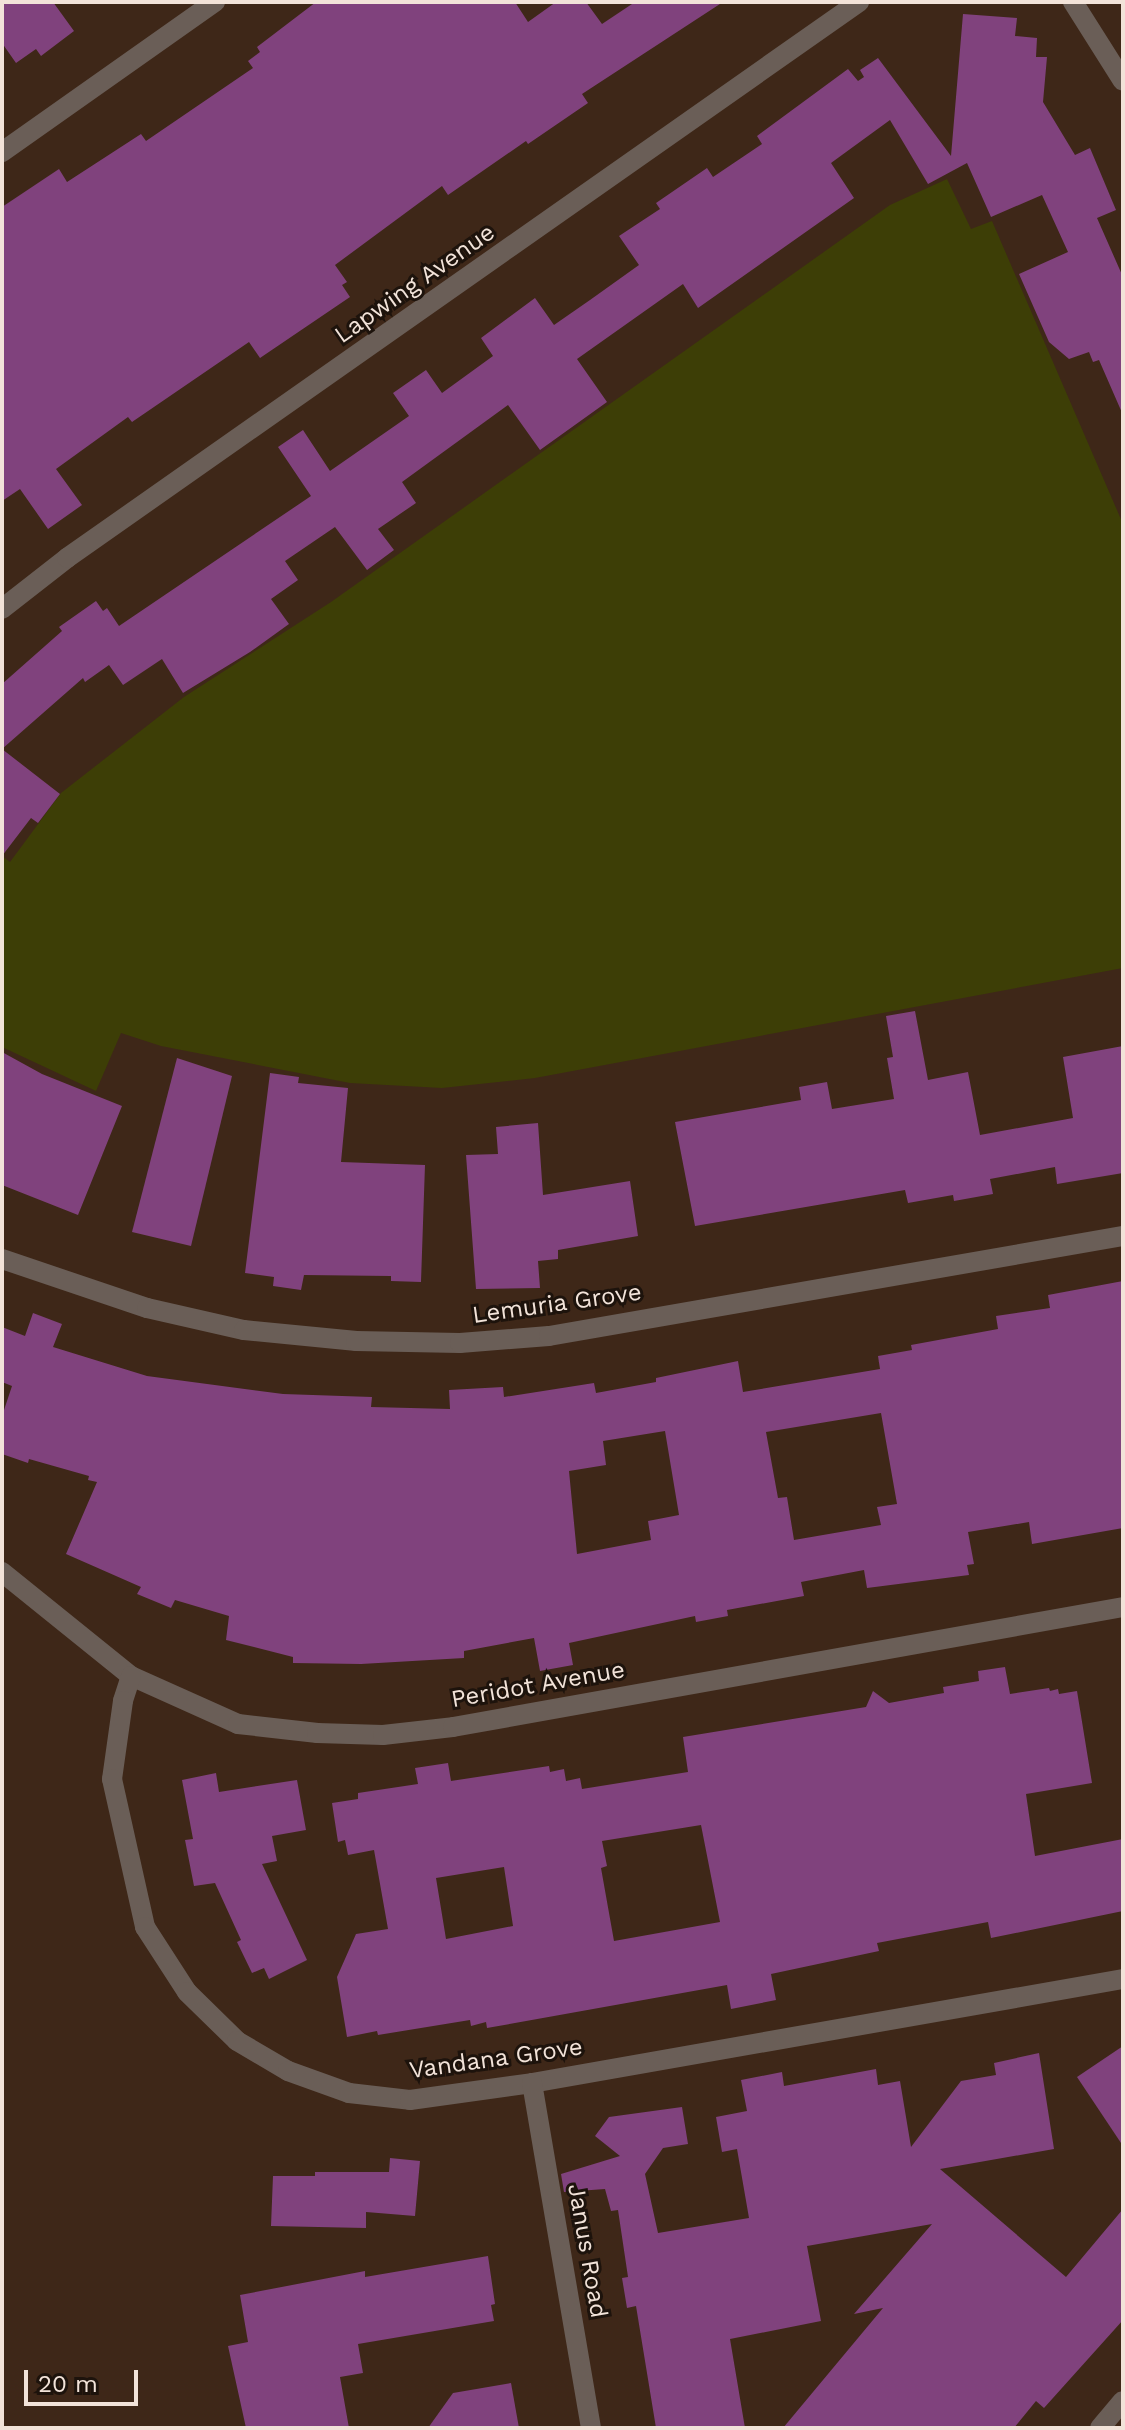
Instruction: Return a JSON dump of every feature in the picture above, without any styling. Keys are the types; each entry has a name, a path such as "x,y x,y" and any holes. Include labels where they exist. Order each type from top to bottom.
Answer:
{"street":[{"path":"2,152 215,2"},
{"name":"Lapwing Avenue","path":"2,609 67,558 859,2"},
{"path":"1073,2 1123,81"},
{"name":"Lemuria Grove","path":"2,1259 147,1308 244,1330 356,1341 460,1343 549,1336 1123,1236"},
{"name":"Peridot Avenue","path":"2,1572 131,1676 238,1724 317,1733 383,1735 453,1727 1123,1607"},
{"name":"Vandana Grove","path":"131,1676 123,1701 112,1779 125,1850 145,1927 187,1992 237,2041 288,2071 349,2093 410,2100 532,2083 1123,1979"},
{"name":"Janus Road","path":"532,2083 591,2428"},
{"path":"1100,2428 1123,2401"}],"shaded area":[{"path":"947,179 971,229 992,221 1123,524 1123,968 535,1078 442,1088 350,1083 161,1046 121,1033 96,1091 2,1047 2,856 10,862 61,793 184,697 331,602 890,205"}],"building":[{"path":"2,2 53,2 74,31 41,56 36,49 16,63 2,43"},
{"path":"316,2 515,2 528,22 556,2 586,2 602,24 635,2 723,2 582,94 588,103 528,144 526,141 448,195 442,186 335,265 347,282 342,285 350,297 260,358 249,342 132,422 128,417 56,469 82,505 48,529 20,489 2,501 2,207 59,169 67,182 141,134 146,141 253,68 248,61 260,52 257,47"},
{"path":"963,14 1017,18 1015,36 1037,38 1036,57 1047,57 1043,102 1075,155 1090,148 1116,210 1097,218 1123,277 1123,415 1099,360 1093,362 1089,352 1069,359 1049,342 1019,274 1068,252 1042,195 991,217 967,163 928,184 890,120 831,163 854,198 698,308 683,284 577,359 607,402 540,450 508,405 402,482 416,503 378,529 394,550 367,570 335,527 285,561 298,580 271,599 289,624 250,652 183,693 162,659 123,685 109,665 85,682 83,678 2,749 2,684 62,631 59,627 96,601 103,611 107,608 119,626 311,496 278,447 303,430 330,471 409,416 393,393 426,370 442,393 493,356 481,338 535,298 554,325 639,265 619,236 660,209 656,203 707,168 713,177 762,144 757,136 848,69 858,81 864,77 860,70 878,58 951,156"},
{"path":"2,749 60,794 38,823 31,818 2,856"},
{"path":"915,1011 928,1080 968,1072 980,1135 1073,1118 1063,1057 1123,1046 1123,1173 1057,1184 1055,1167 990,1179 993,1194 954,1201 953,1195 908,1203 905,1190 695,1226 675,1122 801,1100 799,1087 827,1082 832,1109 894,1099 887,1058 893,1057 886,1016"},
{"path":"2,1052 42,1074 122,1106 78,1215 2,1185"},
{"path":"177,1058 232,1076 191,1246 132,1232"},
{"path":"270,1073 299,1077 298,1083 348,1088 341,1162 425,1165 421,1282 391,1281 391,1276 304,1275 301,1290 273,1286 274,1277 245,1273"},
{"path":"538,1123 543,1195 630,1181 638,1236 558,1250 558,1259 538,1261 540,1288 476,1289 466,1155 498,1154 496,1127"},
{"path":"1123,1281 1123,1528 1032,1544 1029,1522 968,1532 974,1564 967,1565 969,1575 867,1588 864,1570 801,1582 804,1596 727,1610 728,1616 696,1622 695,1616 569,1643 573,1665 540,1671 534,1638 464,1651 464,1658 361,1664 293,1663 293,1657 226,1640 229,1616 175,1600 171,1608 137,1594 141,1587 66,1554 97,1482 88,1480 89,1476 2,1454 2,1416 12,1386 2,1382 2,1327 25,1336 33,1313 62,1324 53,1347 147,1376 283,1394 372,1397 371,1407 450,1409 449,1390 503,1387 504,1397 594,1383 596,1393 656,1382 656,1378 738,1361 743,1392 880,1369 878,1356 912,1350 911,1345 998,1329 996,1316 1050,1308 1048,1295","holes":["881,1413 897,1504 877,1507 881,1525 794,1540 787,1497 778,1498 766,1432","665,1431 679,1515 648,1521 651,1540 577,1554 569,1471 606,1465 603,1441"]},
{"path":"1005,1667 1010,1694 1049,1688 1050,1691 1058,1689 1059,1694 1077,1691 1092,1783 1026,1794 1035,1856 1123,1839 1123,1911 991,1938 988,1922 877,1943 879,1951 771,1974 776,2000 731,2009 727,1985 487,2028 486,2022 471,2026 470,2020 347,2037 337,1977 356,1934 388,1929 374,1850 348,1855 345,1840 338,1842 332,1803 358,1799 358,1793 418,1784 415,1768 448,1763 451,1781 549,1766 550,1772 564,1769 566,1781 580,1778 582,1789 688,1772 683,1737 866,1707 873,1691 889,1703 944,1693 943,1687 979,1681 978,1671","holes":["701,1825 720,1922 614,1941 601,1868 607,1866 602,1841","504,1867 513,1926 446,1939 436,1878"]},
{"path":"216,1773 219,1792 297,1780 306,1830 272,1836 277,1861 262,1864 307,1960 269,1979 264,1968 252,1973 215,1883 194,1886 185,1840 193,1839 182,1780"},
{"path":"1123,2046 1123,2146 1077,2077"},
{"path":"1039,2053 1054,2149 940,2169 1066,2277 1123,2209 1123,2320 1044,2408 1036,2401 1014,2428 783,2428 883,2308 854,2314 932,2224 807,2246 821,2321 730,2339 745,2428 656,2428 636,2306 627,2308 622,2278 628,2277 618,2210 611,2211 605,2189 564,2192 561,2174 620,2156 595,2136 609,2117 682,2107 688,2144 663,2148 645,2174 658,2233 749,2218 737,2149 722,2152 716,2117 747,2111 741,2080 782,2072 784,2086 876,2069 878,2085 900,2081 911,2147 961,2081 996,2075 994,2063"},
{"path":"390,2158 420,2161 415,2216 366,2212 366,2228 271,2226 273,2176 315,2176 315,2172 389,2172"},
{"path":"488,2256 495,2304 491,2305 494,2321 358,2344 363,2373 340,2377 349,2428 246,2428 228,2346 248,2342 240,2295 365,2271 365,2277"},
{"path":"511,2383 519,2428 428,2428 453,2393"}]}
